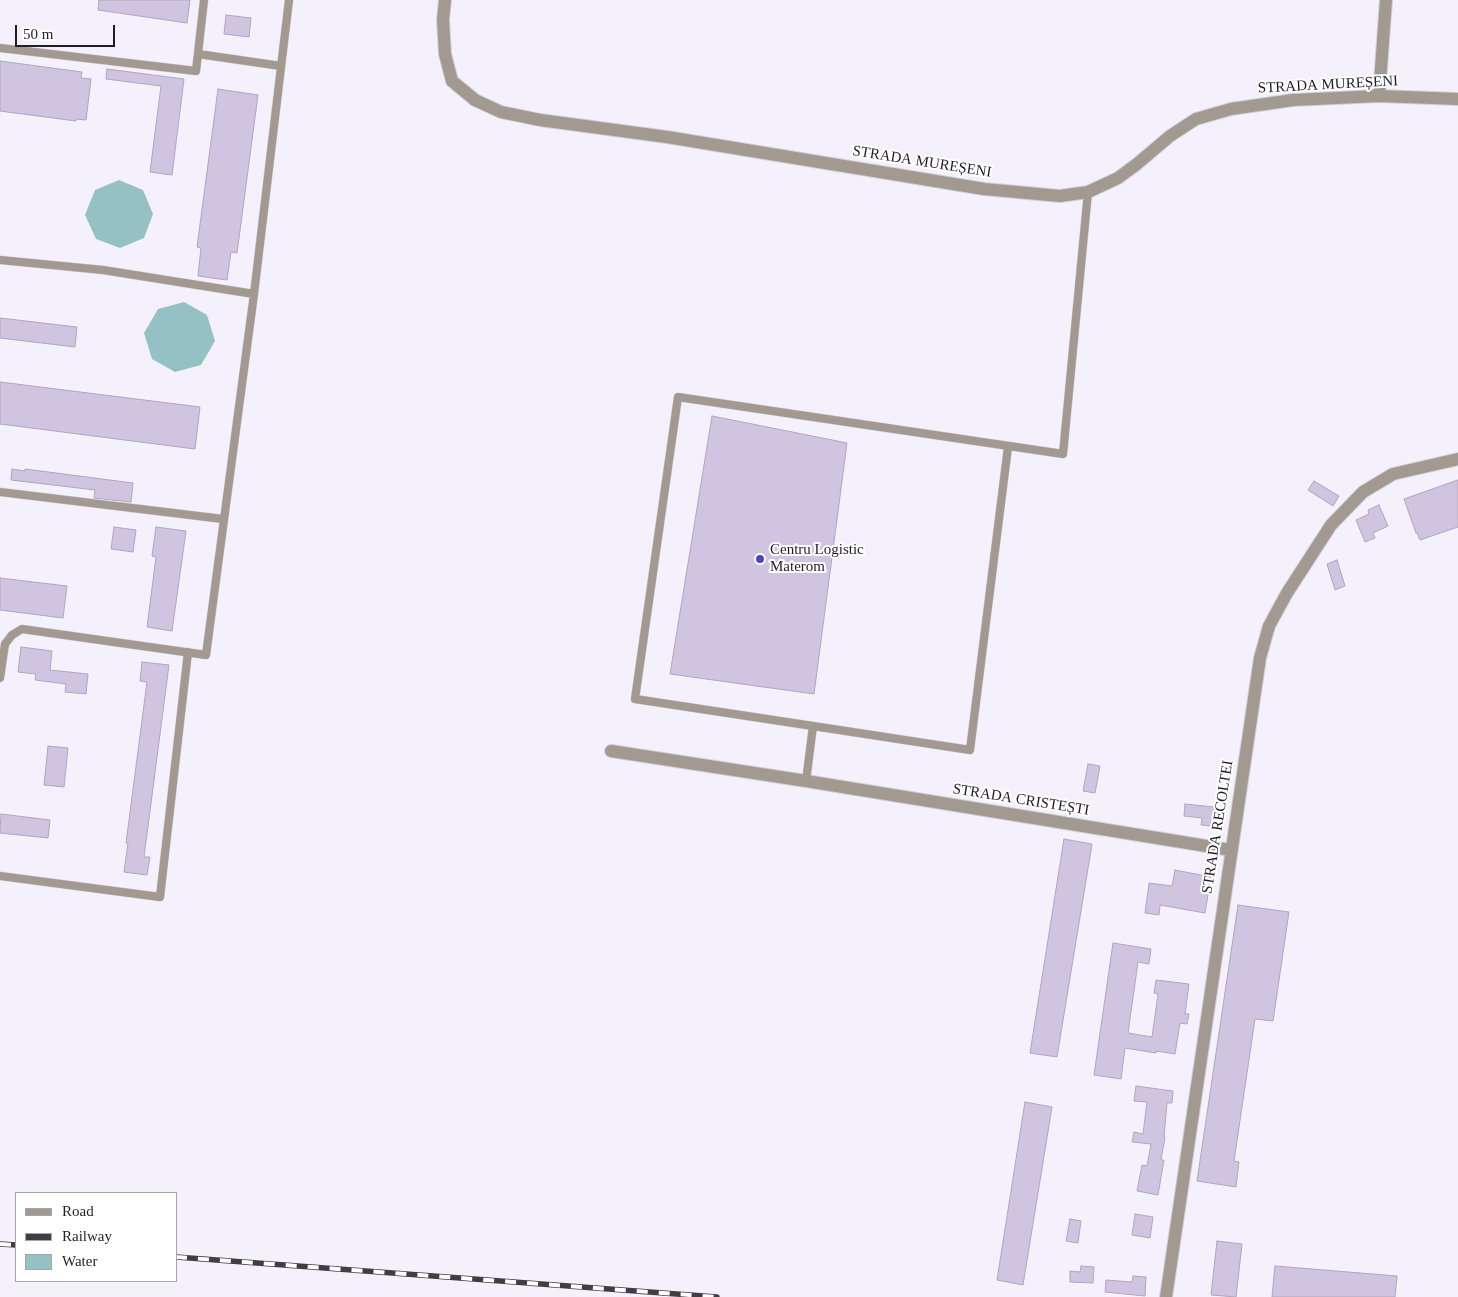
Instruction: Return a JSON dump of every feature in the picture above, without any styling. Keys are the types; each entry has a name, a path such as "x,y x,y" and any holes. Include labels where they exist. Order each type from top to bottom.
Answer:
{"street":[{"name":"STRADA MUREȘENI","path":"445,0 443,20 445,54 452,81 475,100 501,112 540,120 667,137 984,188 1060,196 1088,192 1118,178 1170,136 1196,119 1231,109 1284,102 1379,96 1458,99"},
{"path":"1379,96 1386,0"},
{"name":"STRADA RECOLTEI","path":"1166,1297 1260,658 1269,626 1287,593 1331,525 1363,492 1392,474 1458,459"},
{"name":"STRADA CRISTEȘTI","path":"611,750 1231,850"}],"lane":[{"path":"0,48 196,71 204,0"},
{"path":"0,678 5,644 12,635 22,630 206,655 254,294 289,0"},
{"path":"198,54 281,66"},
{"path":"1008,447 970,750 635,699 678,397 1063,454 1088,192"},
{"path":"0,260 104,270 254,294"},
{"path":"0,492 223,519"},
{"path":"0,876 160,898 188,652"},
{"path":"806,781 813,726"}],"water":[{"path":"119,180 143,190 153,214 144,238 120,248 96,239 85,215 95,190"},
{"path":"184,302 207,315 215,341 201,365 175,372 152,359 144,333 158,309"}],"building":[{"path":"99,0 190,0 187,23 98,10"},
{"path":"226,15 251,18 249,37 224,34"},
{"path":"0,61 82,72 81,78 91,79 86,120 76,119 76,121 0,111"},
{"path":"107,69 184,79 172,175 150,172 161,86 106,79"},
{"path":"218,89 258,95 237,253 231,252 227,280 198,276 201,248 197,247"},
{"path":"0,318 77,327 75,347 0,338"},
{"path":"0,382 200,407 195,449 0,424"},
{"name":"Centru Logistic Materom","path":"712,416 847,443 814,694 670,674"},
{"path":"12,469 133,483 131,502 94,498 95,490 11,480"},
{"path":"1458,480 1458,527 1420,540 1404,499"},
{"path":"1314,481 1339,496 1333,506 1308,490"},
{"path":"1379,505 1388,526 1373,533 1375,538 1365,542 1356,520 1369,514 1368,510"},
{"path":"114,527 136,530 133,552 111,549"},
{"path":"156,527 186,531 172,631 147,627 156,557 152,556"},
{"path":"1337,560 1345,586 1335,590 1327,564"},
{"path":"0,578 67,586 63,618 0,610"},
{"path":"21,647 52,651 50,670 88,674 86,694 65,692 66,684 35,680 36,674 18,672"},
{"path":"142,662 169,665 144,857 150,857 147,875 124,872 147,682 140,681"},
{"path":"48,746 68,748 64,787 44,785"},
{"path":"1088,764 1100,766 1095,793 1083,791"},
{"path":"1185,804 1214,807 1212,826 1201,825 1202,818 1184,816"},
{"path":"1,814 50,820 48,838 0,833"},
{"path":"1064,839 1092,844 1057,1057 1030,1053"},
{"path":"1175,870 1211,877 1205,913 1160,905 1159,915 1145,913 1149,883 1172,886"},
{"path":"1238,905 1289,912 1273,1021 1255,1019 1234,1161 1239,1162 1236,1187 1197,1181"},
{"path":"1113,943 1151,949 1149,964 1138,962 1128,1033 1152,1037 1158,994 1154,993 1156,980 1189,984 1185,1014 1189,1014 1187,1024 1180,1023 1175,1054 1125,1048 1121,1079 1094,1075"},
{"path":"1136,1086 1173,1091 1172,1103 1167,1103 1165,1137 1161,1160 1164,1160 1158,1195 1137,1191 1142,1165 1147,1166 1151,1144 1132,1142 1134,1132 1143,1134 1147,1102 1134,1101"},
{"path":"1025,1102 1052,1107 1023,1285 997,1280"},
{"path":"1135,1214 1153,1217 1150,1238 1132,1235"},
{"path":"1070,1219 1081,1221 1078,1243 1066,1241"},
{"path":"1217,1241 1242,1244 1236,1297 1211,1295"},
{"path":"1081,1266 1094,1267 1093,1283 1070,1282 1070,1271 1080,1272"},
{"path":"1275,1266 1397,1276 1395,1297 1272,1297"},
{"path":"1133,1276 1146,1277 1145,1296 1105,1292 1106,1280 1132,1282"}],"railway":[{"path":"0,1244 15,1245"},
{"path":"178,1257 717,1297"}],"place":[{"name":"Centru Logistic Materom","path":"760,559"}]}
